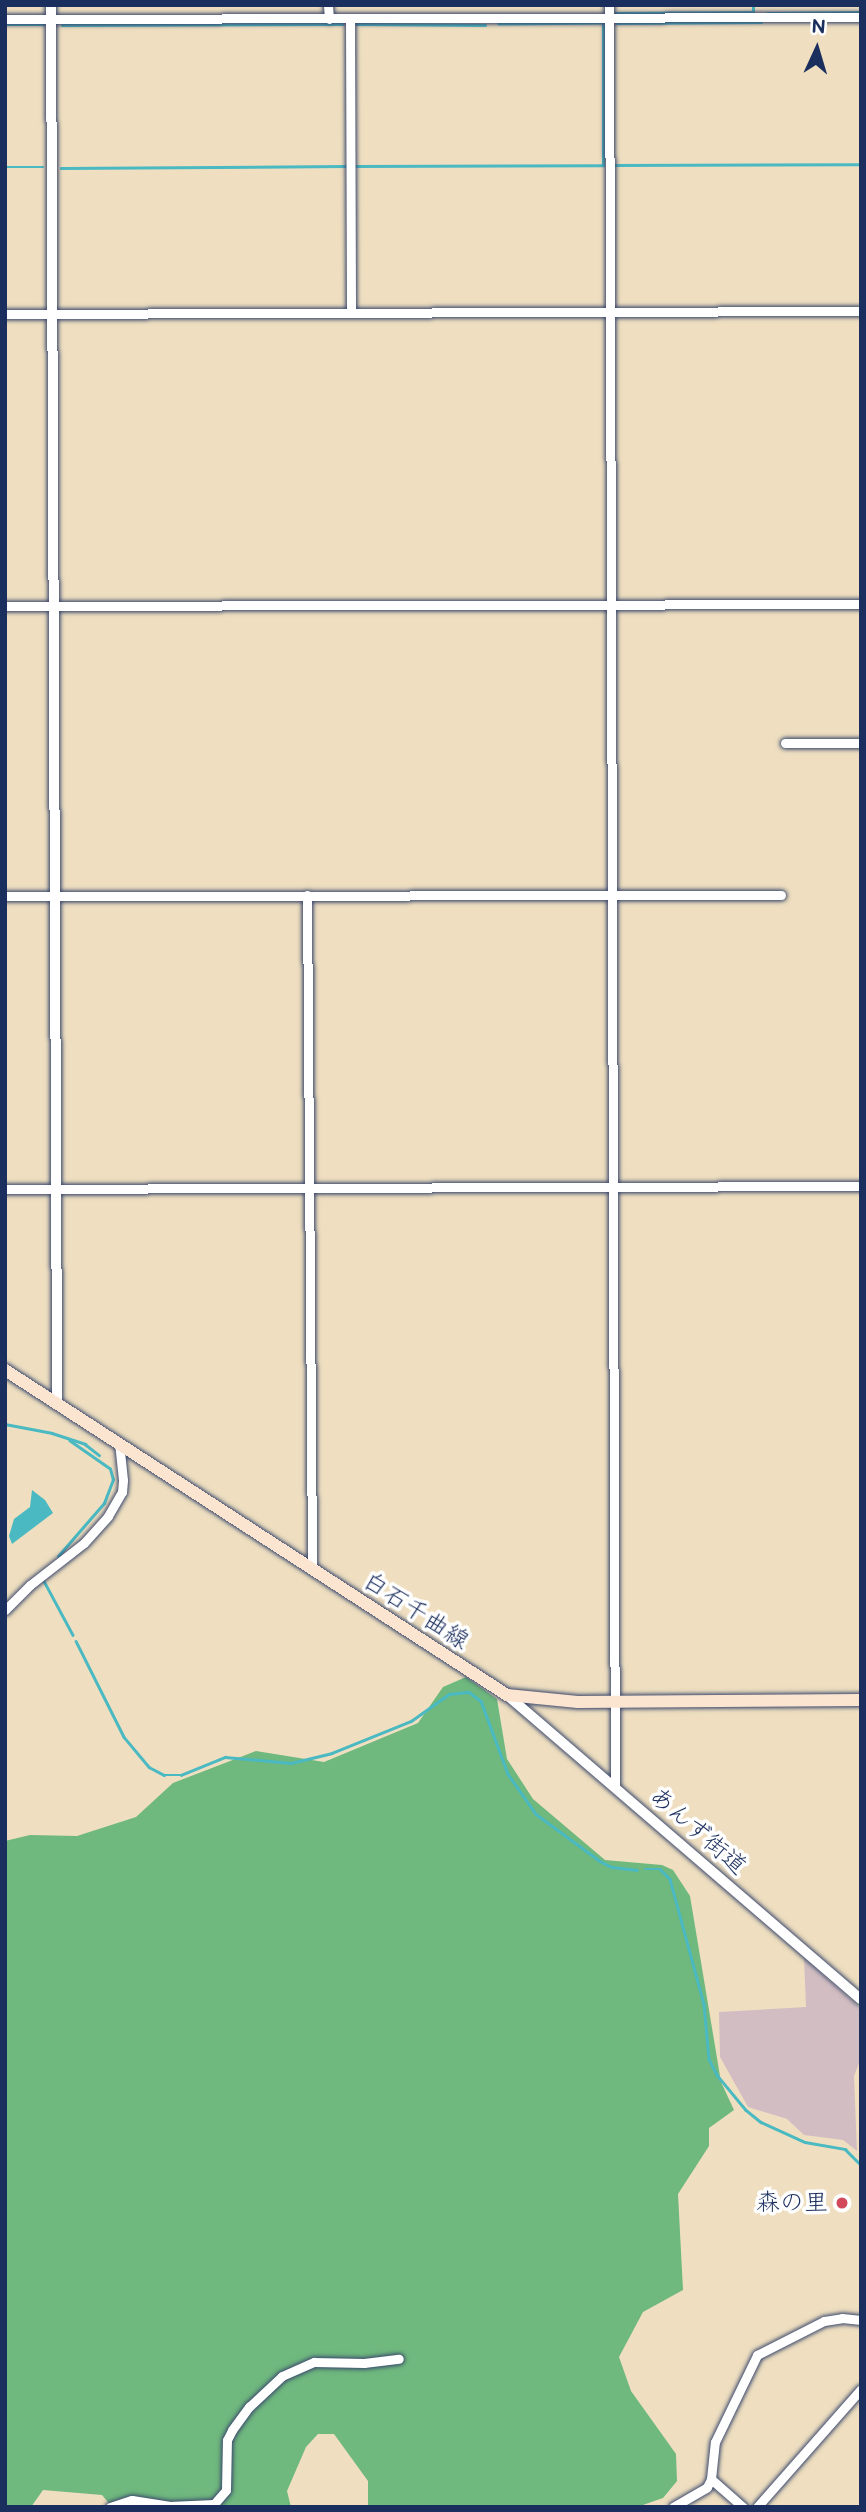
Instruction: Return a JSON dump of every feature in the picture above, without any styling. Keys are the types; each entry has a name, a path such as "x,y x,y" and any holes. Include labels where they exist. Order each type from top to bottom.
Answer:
{"main road":[{"name":"白石千曲線","path":"5,1370 507,1695 578,1702 861,1700"}],"street":[{"path":"51,5 57,1402"},
{"path":"328,5 328,19"},
{"path":"609,5 615,1787"},
{"path":"758,5 758,17"},
{"path":"5,19 861,17"},
{"path":"350,18 351,313"},
{"path":"5,314 861,310"},
{"path":"5,606 861,604"},
{"path":"785,743 861,743"},
{"path":"307,895 312,1568"},
{"path":"5,896 781,895"},
{"path":"5,1189 861,1186"},
{"path":"5,1610 30,1585 84,1543 108,1516 122,1492 119,1444"},
{"name":"あんず街道","path":"507,1695 861,2000"},
{"path":"673,2507 699,2494 711,2479 715,2442 757,2355 824,2320 861,2319"},
{"path":"110,2507 132,2500 169,2506 214,2504 226,2490 227,2440 232,2430 249,2407 282,2376 314,2362 365,2363 399,2359"},
{"path":"757,2507 861,2389"},
{"path":"711,2479 743,2507"}],"shaded area":[{"path":"804,1958 859,2007 861,2058 854,2076 857,2151 843,2140 804,2135 787,2119 748,2107 720,2057 719,2012 806,2007"}],"green space":[{"path":"466,1677 497,1699 507,1759 533,1799 605,1860 662,1865 673,1870 690,1896 721,2082 734,2110 709,2128 709,2146 678,2194 683,2290 643,2312 619,2357 631,2391 676,2454 677,2481 663,2498 640,2506 368,2507 368,2481 334,2434 318,2434 306,2447 287,2491 291,2507 112,2507 102,2495 43,2490 31,2507 5,2507 5,1841 30,1835 77,1836 136,1817 173,1783 256,1751 324,1762 418,1723 443,1687"}],"water":[{"path":"32,1490 45,1500 53,1513 12,1544 9,1536 14,1519 30,1507"}],"waterway":[{"path":"616,13 753,12 753,5"},
{"path":"767,13 861,12"},
{"path":"617,23 761,22"},
{"path":"354,166 603,165 603,23 499,24"},
{"path":"62,25 342,24"},
{"path":"357,24 485,25"},
{"path":"5,25 44,25"},
{"path":"614,165 861,164"},
{"path":"61,168 346,166"},
{"path":"5,167 43,167"},
{"path":"5,1424 52,1433 85,1444 99,1455"},
{"path":"58,1556 104,1503 113,1480 110,1469 70,1441"},
{"path":"44,1581 73,1635"},
{"path":"76,1641 124,1737 149,1767 164,1775 181,1775 225,1757 291,1763 332,1753 411,1721 449,1694 469,1692 481,1701 508,1774 536,1814 600,1861 612,1867 637,1870"},
{"path":"645,1869 660,1869 670,1879 704,2004 709,2059 717,2075 746,2110 761,2122 805,2142 845,2149 861,2165"}],"place":[{"name":"森の里","path":"842,2203"}]}
